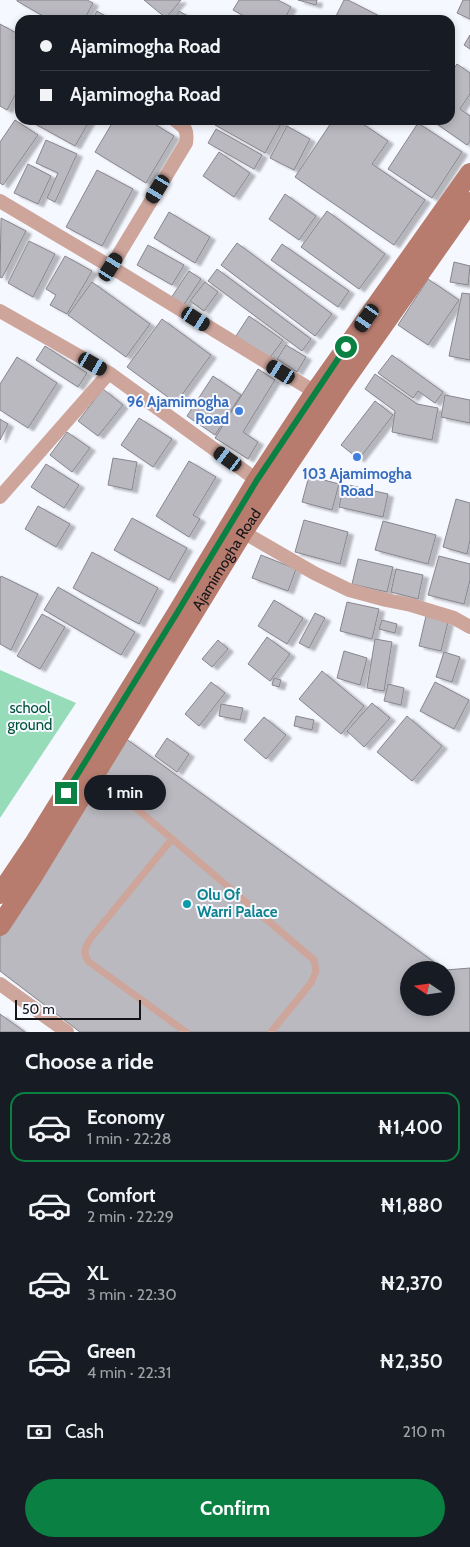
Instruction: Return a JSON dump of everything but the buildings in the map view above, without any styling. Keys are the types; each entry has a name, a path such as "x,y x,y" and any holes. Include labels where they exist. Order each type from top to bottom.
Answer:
{"main road":[{"name":"Ajamimogha Road","path":"0,926 96,774 243,532 463,208 470,174"},
{"name":"Ajamimogha Road","path":"0,894 35,842 257,480 315,392 463,208"}],"street":[{"path":"111,267 186,143 188,134 182,125"},
{"path":"0,201 315,392"},
{"path":"0,311 109,373 257,480"},
{"path":"0,496 109,373"},
{"path":"243,532 314,573 349,590 454,618 470,627"},
{"path":"0,984 67,1032"}],"lane":[{"path":"96,774 314,960 316,971 311,983 272,1032"},
{"path":"172,839 91,938 84,951 85,957 89,962 186,1032"}],"green space":[{"name":"school ground","path":"0,670 76,703 0,818"}],"place":[{"name":"96 Ajamimogha Road","path":"239,411"},
{"name":"103 Ajamimogha Road","path":"357,457"},
{"name":"Olu Of Warri Palace","path":"187,904"}],"route":[{"path":"66,793 257,480 346,347"}]}
